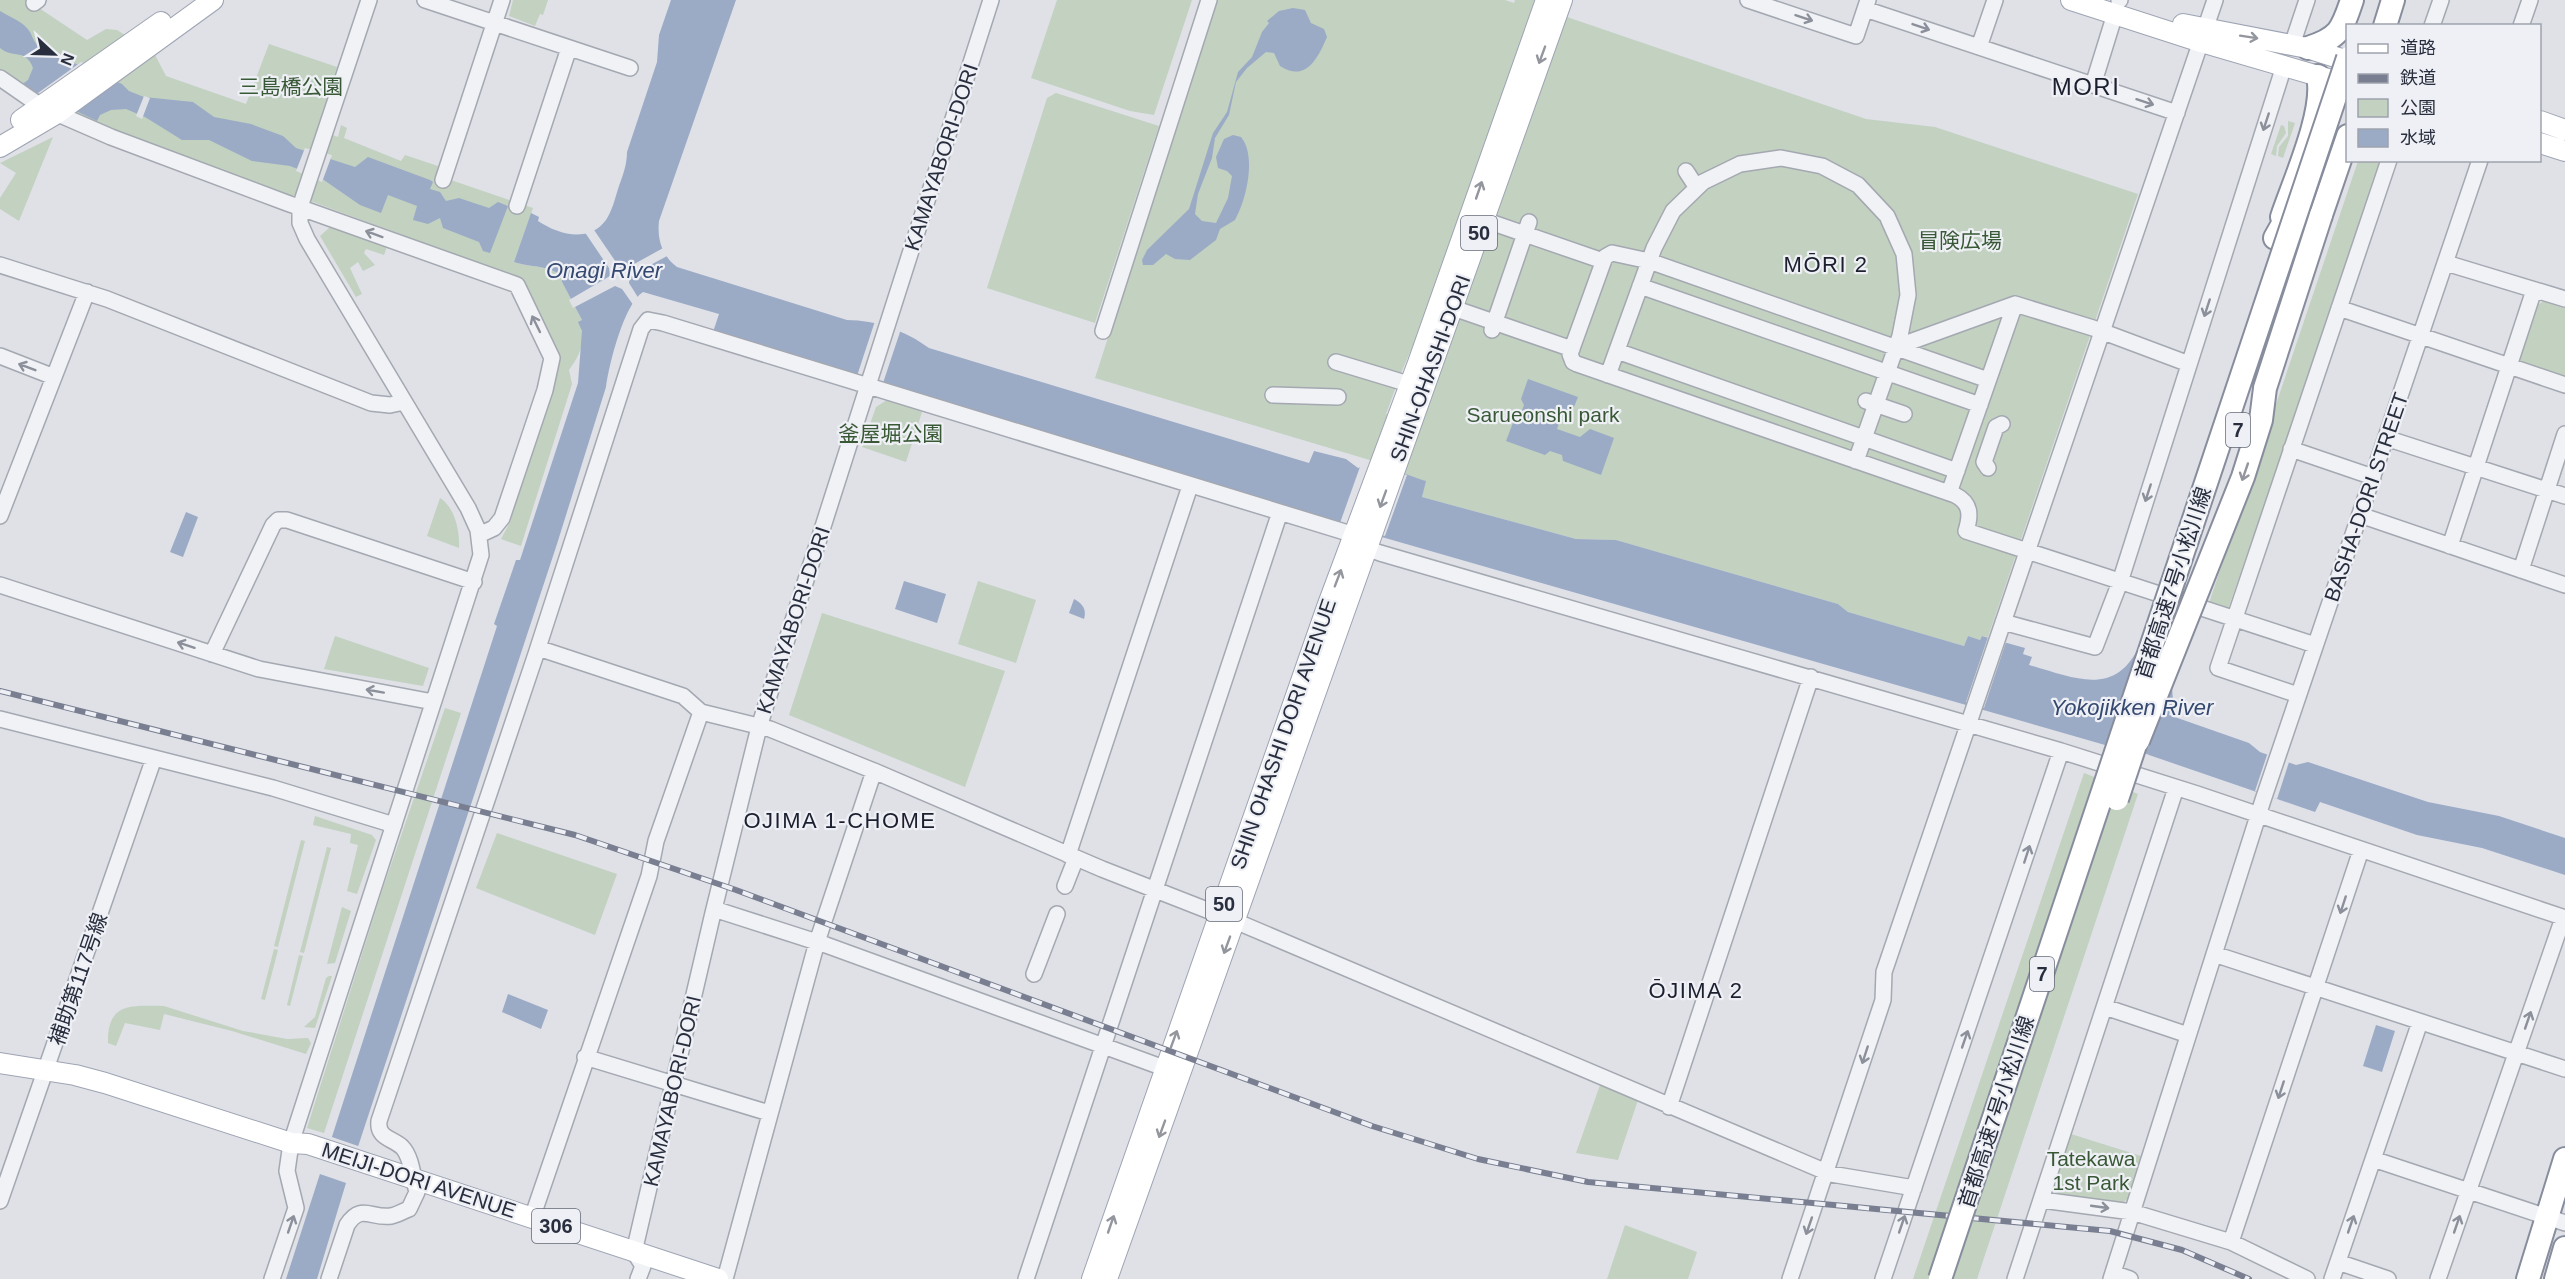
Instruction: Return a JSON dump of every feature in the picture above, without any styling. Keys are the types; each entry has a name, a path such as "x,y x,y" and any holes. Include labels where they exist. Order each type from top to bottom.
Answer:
{"highway":[{"path":"2351,24 2352,0"},
{"path":"2352,24 2367,0"},
{"path":"2374,24 2382,0"},
{"path":"2386,24 2393,0"},
{"path":"2300,47 2331,40 2346,30"},
{"name":"首都高速7号小松川線","path":"1940,1279 2144,669 2343,58"},
{"path":"2144,669 2149,624 2316,116 2320,96 2318,76"},
{"path":"2275,238 2318,156 2334,106 2346,89"},
{"name":"首都高速7号小松川線","path":"1955,1279 2131,759 2346,91"},
{"path":"2131,759 2184,628 2208,560 2237,496 2256,440 2265,388 2346,142"},
{"path":"2528,1279 2556,1219 2565,1159"},
{"path":"2556,1279 2565,1248"}],"main road":[{"path":"0,147 123,57 193,0"},
{"path":"123,57 213,0"},
{"name":"50","path":"1388,464 1546,0"},
{"name":"SHIN-OHASHI-DORI","path":"1362,537 1562,0"},
{"path":"2071,0 2118,4 2346,88"},
{"path":"2203,36 2300,47 2343,58"},
{"path":"0,132 54,107"},
{"path":"2541,121 2565,130"},
{"path":"2541,143 2565,151"},
{"name":"SHIN OHASHI DORI AVENUE","path":"1107,1279 1227,918 1362,537"},
{"name":"SHIN OHASHI DORI AVENUE","path":"1092,1279 1164,1068 1227,918"},
{"name":"MEIJI-DORI AVENUE","path":"0,1063 47,1069 105,1083 392,1178 532,1218 639,1265 718,1279"},
{"name":"MEIJI-DORI AVENUE","path":"415,1185 684,1279"}],"street":[{"path":"272,1279 296,1208 287,1171 301,1147 394,825 481,555 479,535 468,508 307,239 300,223 302,201 369,0"},
{"path":"425,0 630,68"},
{"path":"443,180 501,0"},
{"name":"KAMAYABORI-DORI","path":"639,1265 675,1084 714,909 759,727 991,0"},
{"path":"1103,331 1209,0"},
{"path":"1748,0 1856,36 1867,4 1979,47 2177,112"},
{"path":"1979,47 1995,0"},
{"path":"1791,1279 1883,1000 1884,972 2215,0"},
{"path":"2300,47 2307,0"},
{"path":"2433,24 2441,0"},
{"path":"2522,24 2530,0"},
{"path":"2093,85 2118,4"},
{"path":"517,206 569,48"},
{"path":"2001,629 2095,647 2120,582 2284,66"},
{"path":"0,78 111,137 302,201 517,285 552,358 502,519 490,531 479,535"},
{"path":"1608,375 1649,261 1673,211 1703,182 1740,164 1781,158 1822,166 1858,186 1887,216 1904,254 1908,295 1896,347 1887,372 1871,403 1864,438 1856,461"},
{"path":"2298,695 2218,668 2388,162"},
{"name":"BASHA-DORI STREET","path":"2112,1276 2260,807 2479,162"},
{"path":"1686,171 1697,188"},
{"path":"1493,223 1526,228 1603,261"},
{"path":"1492,327 1526,228"},
{"path":"1988,380 1649,261 1612,253 1608,254 1603,261 1570,354 1573,362 1608,375 1963,499 1970,514 1966,531 2315,645"},
{"path":"2446,263 2565,299"},
{"path":"0,265 87,292 371,403 390,405 404,402"},
{"path":"1709,310 1717,285"},
{"path":"1640,286 1980,405"},
{"path":"2450,546 2534,290"},
{"path":"0,516 87,292"},
{"path":"1896,347 2015,304 2102,332 2189,364"},
{"path":"1949,493 2015,304"},
{"path":"2339,308 2565,385"},
{"path":"1462,310 1492,327 1572,349"},
{"path":"329,1279 351,1218 362,1212 390,1216 409,1209 415,1185 405,1151 381,1134 378,1129 379,1121 538,648 641,329 648,320 868,383 1190,486 2176,788 2260,807 2361,850 2564,918 2438,1279"},
{"path":"1817,348 1826,323"},
{"path":"1617,351 1957,471"},
{"path":"0,356 54,377"},
{"path":"1336,362 1402,382"},
{"path":"1677,399 1686,376"},
{"path":"1273,394 1338,397"},
{"path":"1871,403 1904,414"},
{"path":"1786,437 1794,414"},
{"path":"1988,468 1984,462 1996,427 2001,424"},
{"path":"2521,570 2565,434"},
{"path":"1968,438 1990,445"},
{"path":"2386,438 2565,496"},
{"path":"2291,449 2373,477"},
{"path":"1065,886 1072,856 1190,486"},
{"path":"1026,1279 1280,512"},
{"path":"2360,515 2565,585"},
{"path":"212,654 273,525 278,520 288,520 474,582"},
{"path":"0,585 259,669 433,702"},
{"path":"538,648 683,696 701,712 770,729 874,771 1827,1172 1914,1188"},
{"path":"1670,1107 1811,677"},
{"path":"532,1218 585,1057 649,876 656,841 701,712"},
{"path":"0,718 273,788 394,825"},
{"path":"1883,1279 2061,751"},
{"name":"補助第117号線","path":"0,1201 154,758"},
{"path":"725,1279 817,942 874,771"},
{"path":"2015,1279 2176,788"},
{"path":"2231,1242 2361,850"},
{"path":"714,909 817,942 1164,1068"},
{"path":"1034,974 1056,914"},
{"path":"2214,954 2565,1069"},
{"path":"2105,1007 2188,1035"},
{"path":"2332,1279 2420,1022"},
{"path":"585,1057 769,1113"},
{"path":"2373,1159 2556,1219"},
{"path":"2042,1200 2132,1212 2231,1242 2307,1279"},
{"path":"2338,1262 2388,1279"},
{"path":"2112,1276 2130,1279"}],"green space":[{"name":"三島橋公園","path":"0,0 27,0 87,40 106,29 117,30 154,53 166,76 246,104 269,44 337,67 317,129 338,137 341,125 347,128 344,138 401,161 405,155 447,169 445,178 533,208 514,262 544,268 562,276 562,282 582,320 579,322 582,341 579,353 569,370 572,384 521,546 501,539 510,522 549,399 559,354 522,279 294,195 289,197 56,114 0,78"},
{"path":"513,0 548,0 543,15 540,14 535,26 509,16"},
{"path":"1057,0 1192,0 1154,115 1130,111 1031,78"},
{"path":"1217,0 1505,0 1514,3 1515,0 1535,0 1421,327 1386,414 1389,415 1373,461 1095,378"},
{"name":"Sarueonshi park","path":"1567,17 1866,119 1935,127 2138,194 1988,637 1982,636 1980,640 1968,636 1964,646 1848,612 1838,604 1616,540 1576,539 1422,497 1425,481 1403,474"},
{"path":"1056,93 1159,126 1095,323 987,288 1047,98"},
{"path":"2288,121 2295,123 2283,158 2278,156 2279,147 2288,136"},
{"path":"2281,125 2284,126 2286,133 2277,146 2276,156 2271,154"},
{"path":"53,137 19,221 0,209 0,198 16,173 0,163"},
{"path":"2358,162 2380,162 2339,289 2228,609 2209,603"},
{"path":"330,227 388,244 384,255 366,249 364,253 375,265 363,271 358,262 350,268 362,294 356,297 320,236"},
{"path":"2544,301 2565,308 2565,378 2517,361 2537,305"},
{"name":"釜屋堀公園","path":"890,398 922,412 906,462 862,447 876,407"},
{"path":"440,498 453,514 459,535 459,548 427,536"},
{"path":"978,581 1036,600 1016,663 958,644"},
{"path":"822,613 1005,671 965,787 789,715"},
{"path":"335,636 429,668 423,686 324,669"},
{"path":"445,708 461,713 324,1133 307,1128 381,894"},
{"path":"2084,773 2138,794 1977,1279 1913,1279"},
{"path":"315,816 372,835 376,840 357,894 347,891 358,845 350,843 351,834 313,825"},
{"path":"497,833 617,874 595,935 476,888"},
{"path":"301,840 305,841 278,947 274,946"},
{"path":"327,847 331,848 304,953 300,952"},
{"path":"342,907 351,911 335,963 327,964"},
{"path":"274,949 278,950 265,1000 261,999"},
{"path":"299,955 303,956 290,1006 287,1005"},
{"path":"332,976 315,1028 304,1027 315,1017 326,978"},
{"path":"164,1006 243,1031 287,1039 308,1038 311,1043 306,1054 232,1031 164,1014 160,1030 125,1023 116,1046 108,1043 109,1029 117,1013 132,1007"},
{"path":"1600,1085 1638,1100 1618,1160 1576,1153"},
{"name":"Tatekawa 1st Park","path":"2071,1134 2141,1156 2128,1199 2122,1203 2059,1195 2054,1188"},
{"path":"1625,1225 1697,1252 1688,1279 1607,1279"}],"water":[{"name":"Yokojikken River","path":"671,0 736,0 659,221 662,247 677,267 847,320 869,322 890,328 911,336 929,348 1309,463 1314,451 1346,459 1358,468 1374,466 1392,470 1426,481 1422,497 1576,539 1616,540 1838,604 1848,612 1964,646 1968,636 1980,640 1982,636 2025,648 2023,654 2032,657 2029,665 2063,675 2093,680 2107,678 2120,671 2131,660 2141,642 2183,658 2172,687 2173,701 2169,715 2249,743 2260,752 2296,765 2308,762 2428,802 2499,816 2565,838 2565,875 2482,848 2417,835 2320,802 2315,812 2149,755 2108,737 2105,745 1201,485 713,332 719,314 643,292 630,309 618,335 606,387 557,544 346,1183 317,1279 286,1279 497,626 494,624 516,560 520,560 578,383 582,331 578,322 582,320 562,282 562,276 544,268 514,262 531,213 539,217 538,221 546,226 574,234 591,232 606,220 623,176 627,152 657,62 659,35"},
{"path":"1293,8 1305,10 1311,23 1324,29 1327,37 1320,53 1310,66 1297,72 1280,66 1274,53 1266,52 1247,68 1236,82 1229,115 1215,138 1212,158 1198,194 1195,214 1202,221 1216,223 1228,198 1232,176 1227,171 1218,168 1216,157 1224,139 1233,135 1241,137 1246,145 1249,167 1243,202 1235,220 1220,229 1216,240 1190,260 1175,259 1166,254 1153,265 1143,265 1142,260 1147,250 1189,209 1213,133 1227,112 1238,72 1252,57 1262,32 1269,23 1267,21 1279,11"},
{"path":"0,11 24,25 42,49 122,84 129,91 144,97 193,102 214,117 251,124 283,136 296,148 355,167 368,157 430,180 433,182 430,189 440,192 446,201 459,198 489,208 498,202 508,206 490,253 483,251 479,242 443,228 440,218 428,224 413,220 417,206 388,195 381,213 360,205 321,178 290,166 252,161 209,140 182,140 145,117 126,109 111,110 100,115 97,121 21,85 28,80 33,68 27,58 0,48"},
{"path":"1528,379 1578,397 1572,412 1562,415 1557,429 1580,437 1590,429 1614,438 1601,475 1563,461 1562,455 1550,451 1545,455 1506,441 1514,420 1520,416 1524,405 1521,399"},
{"path":"186,512 198,517 183,557 170,552"},
{"path":"904,581 946,594 937,623 895,609"},
{"path":"1074,599 1083,607 1084,619 1069,613"},
{"path":"508,994 548,1010 541,1029 502,1012"},
{"path":"2376,1025 2395,1031 2382,1072 2363,1066"}],"pier":[{"path":"81,62 100,71 57,102 38,93"},
{"path":"144,96 150,98 142,119 136,116"},
{"path":"305,148 332,155 322,182 296,171"},
{"path":"592,227 620,268 627,268 665,247 669,255 630,276 629,283 639,299 634,306 622,289 615,286 573,308 569,300 610,276 609,268 584,231"},
{"path":"875,321 901,329 883,383 857,376"},
{"path":"1361,464 1407,475 1385,536 1340,523"},
{"path":"1988,637 2006,642 1984,708 1966,702"},
{"path":"2268,752 2290,759 2277,799 2255,791"},
{"path":"329,1136 361,1147 349,1184 317,1173"}],"railway":[{"path":"0,691 575,835 736,890 1372,1126 1478,1159 1588,1182 2110,1231 2182,1250 2249,1279"}],"district":[{"name":"MORI","path":"2086,86"},
{"name":"MŌRI 2","path":"1826,264"},
{"name":"OJIMA 1-CHOME","path":"840,820"},
{"name":"ŌJIMA 2","path":"1696,990"}],"park label":[{"name":"冒険広場","path":"1960,240"}],"water label":[{"name":"Onagi River","path":"604,270"}]}
